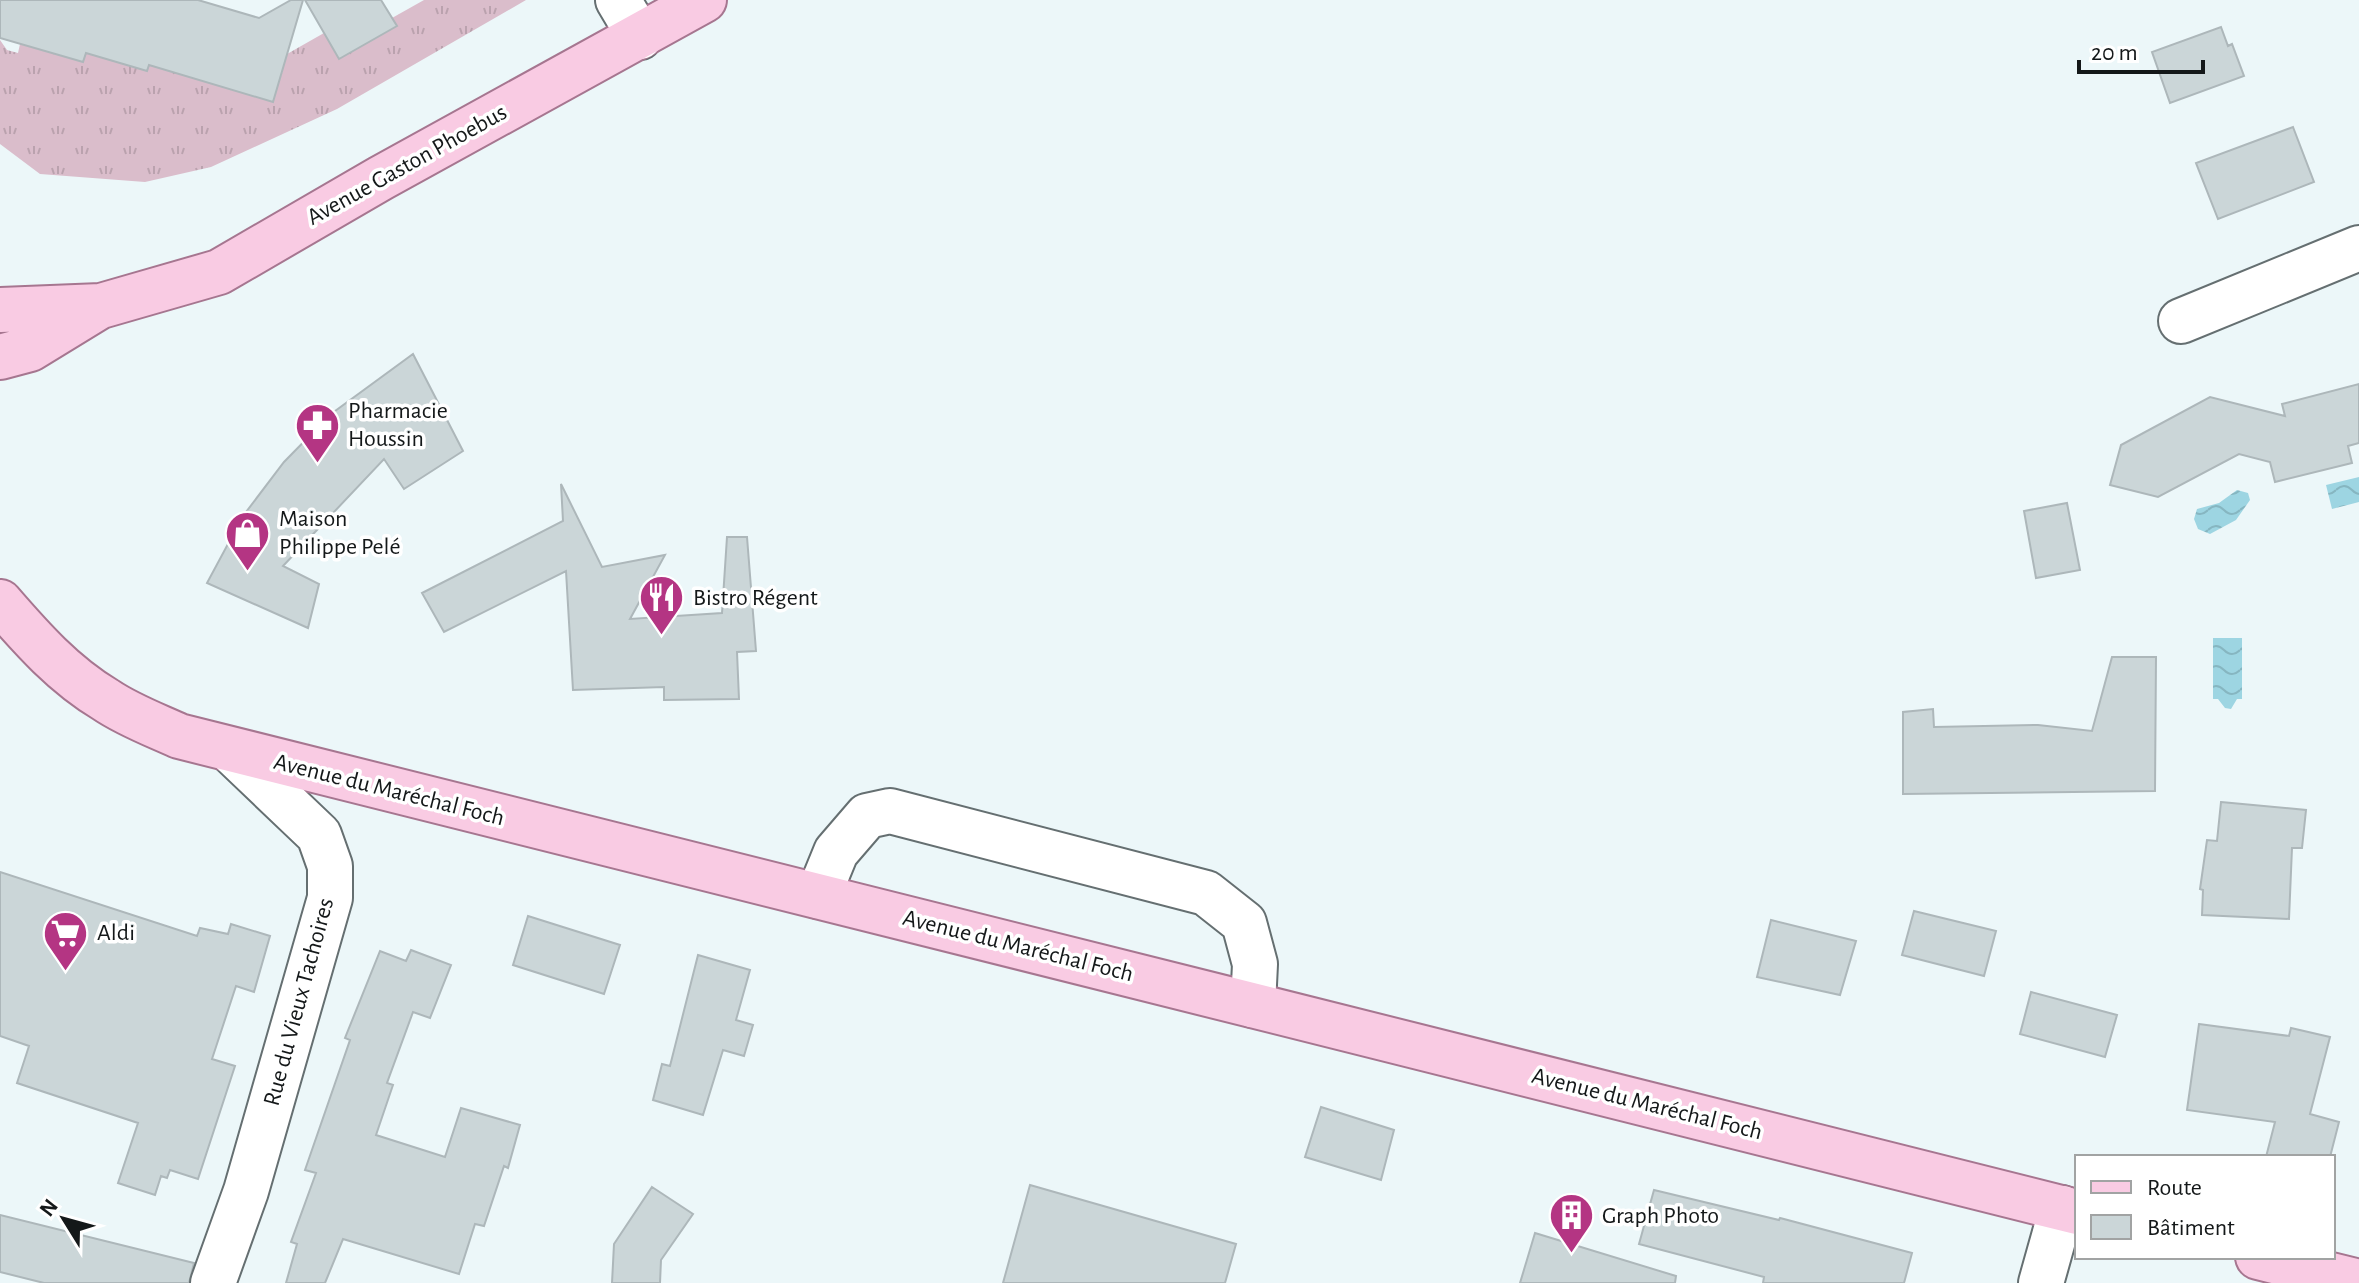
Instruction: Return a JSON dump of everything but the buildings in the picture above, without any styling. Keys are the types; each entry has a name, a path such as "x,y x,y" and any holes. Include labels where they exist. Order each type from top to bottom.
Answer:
{"main road":[{"name":"Avenue Gaston Phoebus","path":"0,310 101,306 219,272 381,178 704,0"},
{"name":"Avenue Gaston Phoebus","path":"0,357 30,349 101,306"},
{"name":"Avenue du Maréchal Foch","path":"0,602 30,637 69,674 107,701 179,736 232,752 2070,1210"},
{"path":"2266,1259 2359,1282"}],"street":[{"path":"618,0 640,37"},
{"path":"2181,321 2359,248"},
{"name":"Rue du Vieux Tachoires","path":"213,1283 246,1191 330,898 330,866 319,835 232,752"},
{"path":"818,896 836,852 867,816 890,811 1206,893 1244,923 1255,964 1253,1005"},
{"path":"2041,1283 2070,1210"}],"green space":[{"path":"424,0 526,0 337,109 211,167 145,182 40,174 0,144 0,40 7,50 18,53 20,44 82,62 86,53 146,71 149,65 273,101 283,70 270,65 273,62 324,33 339,59 396,26 392,18"}],"water":[{"path":"2359,477 2359,502 2332,509 2326,485"},
{"path":"2237,490 2248,493 2250,500 2236,520 2210,534 2198,529 2194,519 2197,509 2219,503"},
{"path":"2213,638 2242,638 2242,699 2237,699 2231,709 2225,708 2218,699 2213,699"}],"place":[{"name":"Pharmacie Houssin","path":"317,464"},
{"name":"Maison Philippe Pelé","path":"248,572"},
{"name":"Bistro Régent","path":"662,637"},
{"name":"Aldi","path":"66,972"},
{"name":"Graph Photo","path":"1571,1255"}]}
